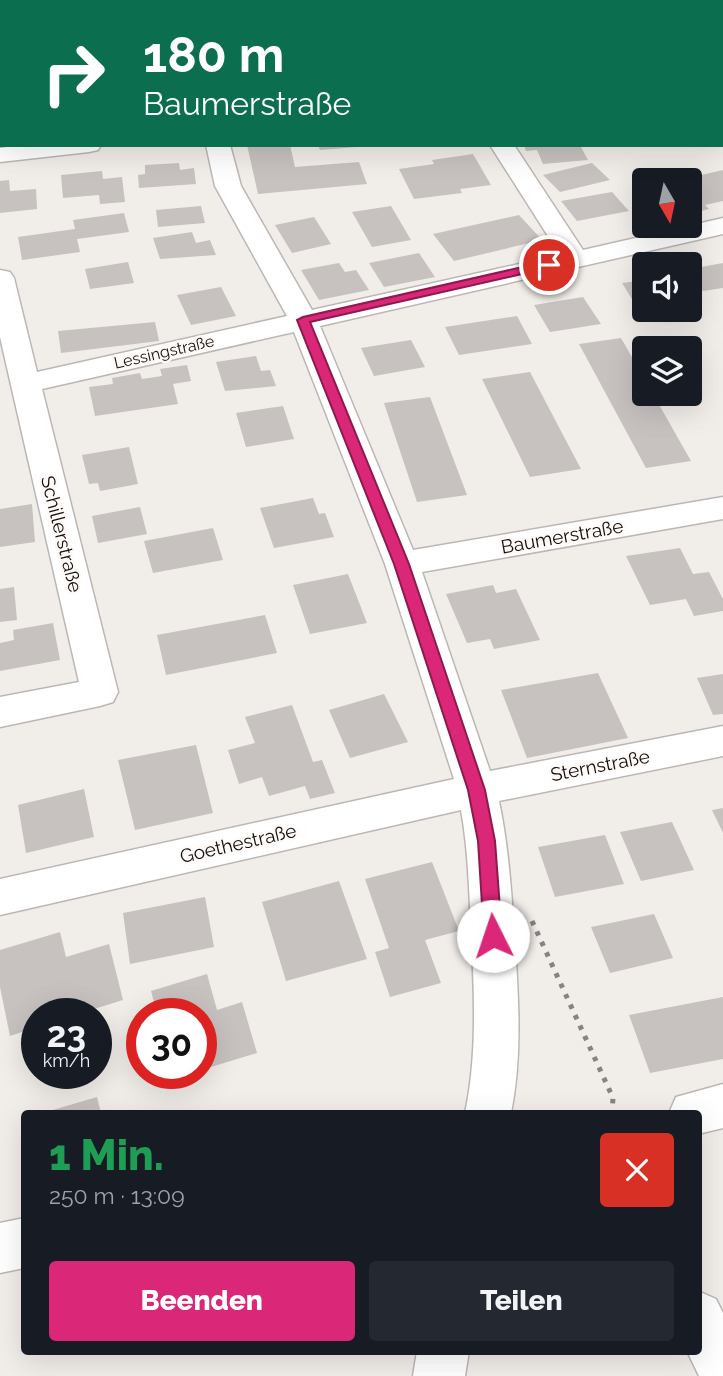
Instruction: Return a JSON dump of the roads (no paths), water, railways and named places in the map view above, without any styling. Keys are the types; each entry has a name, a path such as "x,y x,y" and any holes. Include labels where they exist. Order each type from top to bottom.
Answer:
{"street":[{"path":"0,155 71,147"},
{"path":"218,147 228,186 303,320 402,564 477,790 487,841 496,983 494,1085 489,1110"},
{"path":"503,147 576,259"},
{"path":"303,320 723,226"},
{"name":"Schillerstraße","path":"0,278 100,692 0,712"},
{"name":"Lessingstraße","path":"25,384 303,320"},
{"name":"Baumerstraße","path":"402,564 723,508"},
{"name":"Sternstraße","path":"477,790 723,741"},
{"name":"Goethestraße","path":"0,897 477,790"},
{"path":"702,1111 723,1106"},
{"path":"0,1248 21,1244"},
{"path":"702,1325 723,1369"},
{"path":"439,1376 442,1355"}]}
